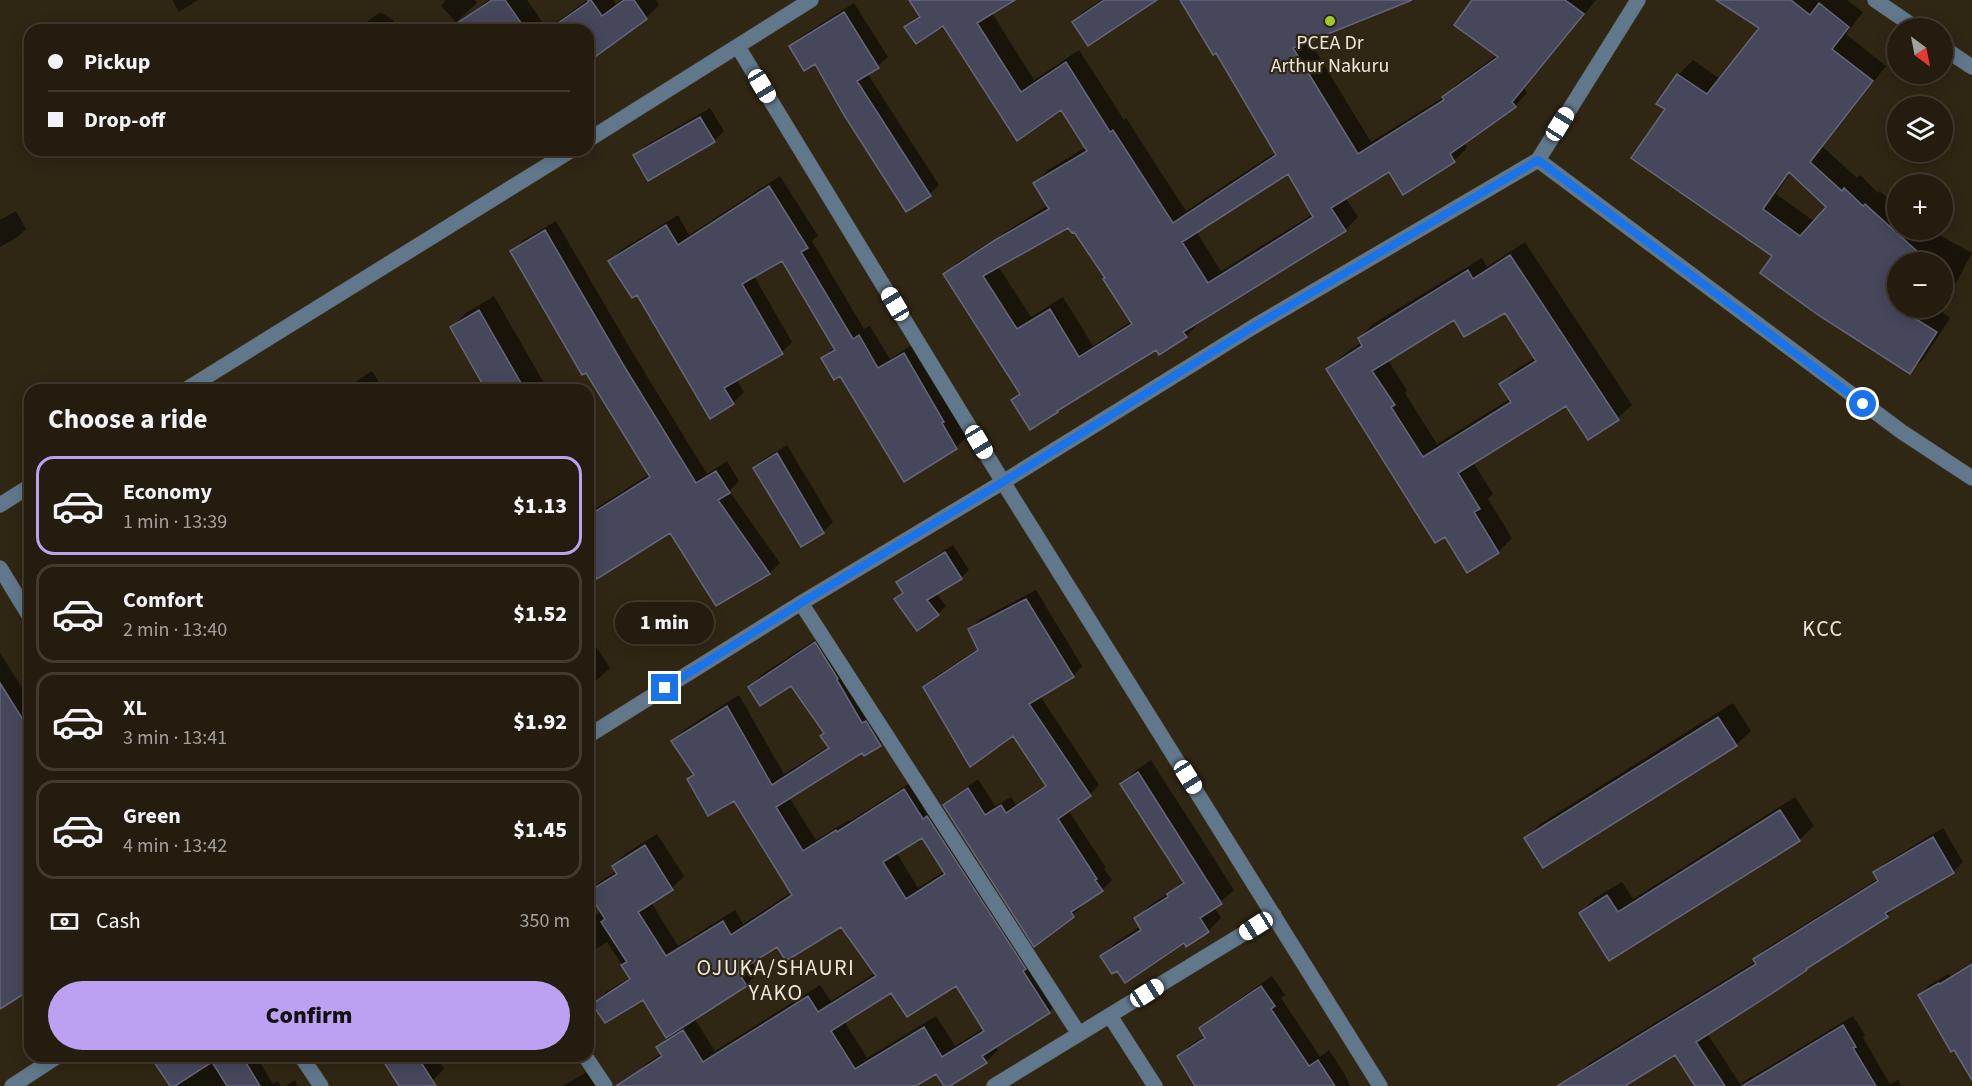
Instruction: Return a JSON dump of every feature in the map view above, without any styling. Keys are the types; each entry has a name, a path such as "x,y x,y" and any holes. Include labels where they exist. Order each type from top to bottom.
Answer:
{"street":[{"path":"594,136 811,0"},
{"path":"594,732 1253,327 1538,160 1638,0"},
{"path":"1875,0 1901,18"},
{"path":"738,47 1003,482 1380,1086"},
{"path":"1953,54 1972,67"},
{"path":"195,384 562,156"},
{"path":"1538,160 1902,432 1972,478"},
{"path":"0,505 24,490"},
{"path":"0,568 24,607"},
{"path":"801,603 1079,1035"},
{"path":"994,1086 1274,915"},
{"path":"1110,1016 1155,1086"},
{"path":"12,1086 49,1062"},
{"path":"306,1062 321,1086"},
{"path":"589,1062 605,1086"}],"building":[{"path":"492,0 505,0 522,24 456,24"},
{"path":"591,0 602,16 624,0 634,0 647,19 594,58 594,24 557,24"},
{"path":"909,0 1015,0 977,23 1021,92 1066,62 1110,132 1113,130 1173,223 1276,155 1216,53 1213,55 1180,0 1412,0 1293,48 1358,154 1444,100 1442,97 1498,57 1454,25 1472,0 1565,0 1584,14 1512,102 1516,107 1450,154 1455,162 1403,195 1389,172 1331,208 1346,231 1183,332 1187,337 1159,355 1156,350 1030,430 1011,400 1020,394 943,274 995,240 1049,209 1033,183 1087,151 1061,110 1017,141 943,26 916,44 904,27 920,17","holes":["1288,174 1313,217 1208,283 1182,242","1068,228 1072,233 1074,232 1105,278 1103,279 1132,324 1079,357 1050,309 1017,329 983,276"]},
{"path":"1104,0 1157,0 1088,46 1072,22"},
{"path":"1716,0 1791,0 1810,15 1819,3 1849,27 1832,49 1873,81 1810,162 1842,191 1844,188 1887,224 1887,240 1905,240 1918,252 1887,252 1887,318 1914,318 1937,332 1910,374 1818,315 1760,273 1772,256 1631,158 1665,109 1656,104 1677,74 1707,94 1759,28","holes":["1789,172 1826,207 1800,236 1763,209"]},
{"path":"844,12 879,68 857,81 931,196 906,212 844,115 815,64 804,71 789,46"},
{"path":"700,117 715,142 648,181 633,155"},
{"path":"769,186 808,248 801,252 853,339 859,335 878,368 904,353 957,449 904,482 840,376 834,380 821,358 835,350 782,261 742,284 783,354 724,388 734,404 710,419 637,295 632,298 608,261 666,225 678,245"},
{"path":"545,230 624,366 696,483 716,471 730,493 718,500 770,574 716,606 670,533 597,579 594,574 594,512 650,477 594,384 586,373 582,375 510,251"},
{"path":"1510,255 1619,420 1588,440 1566,406 1458,473 1480,509 1474,512 1499,553 1467,573 1445,537 1435,543 1326,369 1362,346 1358,338 1468,270 1473,279","holes":["1505,313 1536,361 1499,384 1511,402 1423,457 1391,407 1395,405 1372,371 1454,320 1464,337"]},
{"path":"479,310 522,384 483,384 450,327"},
{"path":"777,453 824,533 801,547 753,468"},
{"path":"945,552 962,579 927,600 939,615 917,631 894,599 903,593 896,582"},
{"path":"1026,599 1074,677 1029,704 1091,796 1058,819 1103,891 1071,912 1074,917 1034,947 943,805 968,788 985,815 1001,805 1006,813 1046,786 1013,736 970,767 923,687 978,650 968,629"},
{"path":"815,642 862,723 866,721 881,746 864,756 862,753 776,807 803,851 904,789 923,819 927,816 1026,969 1023,971 1050,1013 982,1056 987,1063 950,1086 944,1086 936,1074 916,1086 616,1086 662,1056 656,1047 683,1030 703,1062 808,996 818,1012 876,976 841,927 786,961 777,947 738,972 747,986 666,1038 643,1000 605,1023 594,1007 594,1003 630,979 621,965 627,962 601,922 605,919 594,902 594,888 617,874 612,866 645,845 673,890 638,912 666,956 723,921 731,935 792,895 734,801 708,816 687,779 694,775 671,741 727,706 772,785 829,748 820,736 824,733 791,686 760,706 748,687","holes":["922,838 945,874 906,899 883,862","956,986 984,1031 942,1057 924,1027 855,1069 831,1031 891,993 907,1017"]},
{"path":"0,683 24,721 24,994 0,1009"},
{"path":"1718,717 1737,746 1543,868 1524,838"},
{"path":"1138,772 1222,904 1200,918 1209,932 1186,947 1184,943 1125,983 1117,971 1112,974 1100,956 1141,930 1134,918 1168,897 1167,894 1184,883 1120,784"},
{"path":"1780,810 1800,841 1609,961 1579,913 1607,895 1618,912"},
{"path":"1933,837 1954,873 1885,913 1888,917 1696,1042 1725,1086 1695,1086 1675,1055 1625,1086 1557,1086 1756,964 1753,959 1878,881 1873,872"},
{"path":"1972,964 1972,1080 1954,1050 1951,1052 1918,995"},
{"path":"1261,986 1275,1006 1271,1009 1309,1066 1318,1060 1335,1086 1195,1086 1177,1056 1205,1038 1199,1028"},
{"path":"1843,1025 1856,1047 1853,1048 1876,1086 1742,1086"},
{"path":"154,1062 212,1062 175,1086 170,1086"},
{"path":"212,1062 246,1062 260,1086 227,1086"},
{"path":"384,1062 421,1062 436,1086 399,1086"}],"place":[{"name":"PCEA Dr Arthur Nakuru","path":"1330,21"}],"district":[{"name":"KCC","path":"1823,628"},
{"name":"OJUKA/SHAURI YAKO","path":"776,980"}],"route":[{"path":"665,688 1253,327 1538,160 1863,404"}]}
